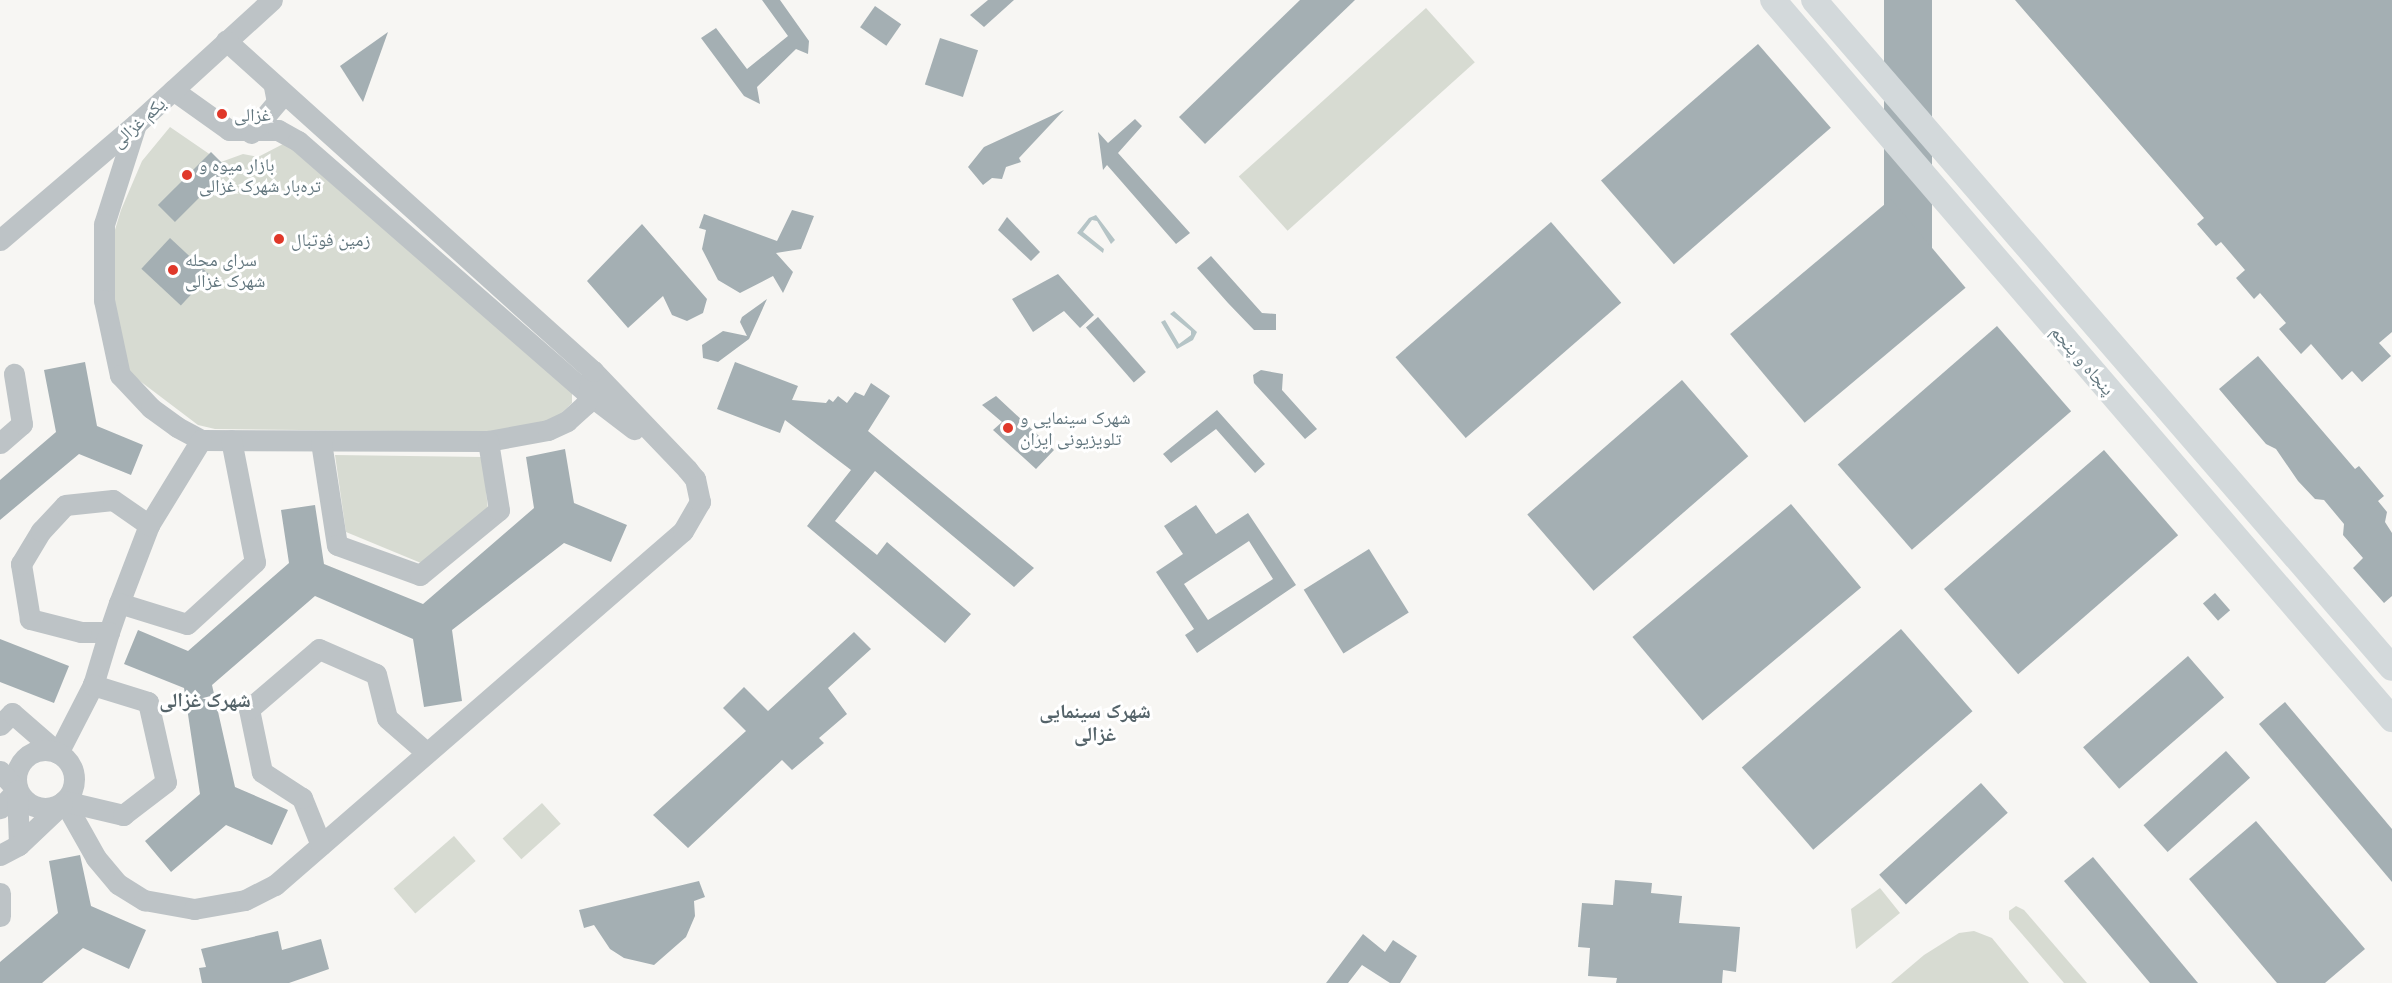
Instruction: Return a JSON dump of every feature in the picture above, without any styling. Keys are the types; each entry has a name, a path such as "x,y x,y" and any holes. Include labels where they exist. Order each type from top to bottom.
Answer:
{"main road":[{"name":"پنجاه و پنجم","path":"1773,0 2392,719"},
{"name":"پنجاه و پنجم","path":"1814,0 2392,668"},
{"path":"2313,628 2338,606"}],"street":[{"name":"یکم غزالی","path":"0,240 136,124 272,0"},
{"path":"64,801 96,858 118,884 144,900 214,908 245,900 275,885 683,531 700,502 695,479 687,469 593,371 274,86 226,40"},
{"path":"251,133 277,102 274,86"},
{"path":"173,90 229,130 251,133 278,130 298,141 588,394 687,469"},
{"path":"136,124 104,224 101,267 109,338 120,375 151,408 201,440 488,441 548,429 567,421 586,404 593,371"},
{"path":"355,191 369,171"},
{"path":"0,443 22,424 14,374"},
{"path":"58,753 93,685 119,603 149,525 201,440"},
{"path":"119,603 187,624 255,562 231,440"},
{"path":"321,442 337,545 420,575 499,510 488,441"},
{"path":"109,632 81,632 30,619 21,564 41,531 65,505 113,500 149,525"},
{"path":"321,845 302,798 262,772 249,709 319,649 376,674 387,718 427,753"},
{"path":"0,771 28,804 37,808 47,809 64,801 123,815 166,782 148,702 93,685"},
{"path":"0,725 12,713 66,758 74,775 64,801 19,844 0,855"},
{"path":"19,844 16,770 29,754 49,750 58,753"},
{"path":"0,808 17,790"},
{"path":"0,893 0,916"}],"shaded area":[{"path":"1426,8 1475,62 1288,231 1239,177"},
{"path":"170,127 221,162 243,154 258,157 285,143 572,392 572,403 554,420 489,432 215,429 198,425 128,372 113,292 114,233 121,210 142,161"},
{"path":"1096,215 1115,240 1111,244 1097,221 1092,220 1083,232 1104,249 1103,253 1077,233 1089,218"},
{"path":"1174,311 1197,332 1193,340 1177,349 1161,322 1165,320 1179,344 1191,335 1191,331 1170,314"},
{"path":"335,455 483,457 488,511 421,563 346,532"},
{"path":"542,803 561,824 521,859 503,838"},
{"path":"454,836 476,861 415,913 394,888"},
{"path":"1880,888 1900,913 1856,949 1851,909"},
{"path":"2016,906 2024,910 2087,983 2064,983 2009,919 2009,911"},
{"path":"1974,931 1992,938 2029,983 1891,983 1924,955 1959,933"}],"building":[{"path":"762,0 780,0 809,41 808,54 796,49 757,87 760,104 744,96 701,38 716,28 747,69 788,36"},
{"path":"988,0 1014,0 984,27 970,15"},
{"path":"1300,0 1355,0 1205,144 1179,117"},
{"path":"1884,0 1932,0 1932,287 1884,287"},
{"path":"2015,0 2392,0 2392,332 2379,343 2391,356 2362,382 2352,371 2342,380 2311,344 2301,354 2279,329 2286,323 2260,293 2254,299 2236,278 2245,270 2221,242 2216,246 2197,224 2204,218"},
{"path":"875,6 901,24 886,46 860,27"},
{"path":"388,32 363,102 340,66"},
{"path":"940,38 978,50 963,97 925,85"},
{"path":"1758,44 1831,128 1674,264 1601,180"},
{"path":"1064,110 1019,158 1021,162 1006,167 1002,179 992,178 983,185 968,167 984,147"},
{"path":"1135,119 1142,126 1118,153 1190,233 1176,244 1107,165 1103,170 1098,132 1108,143"},
{"path":"211,152 228,169 175,222 158,205"},
{"path":"1891,199 1966,288 1805,423 1730,334"},
{"path":"792,210 814,216 801,249 776,253 793,272 783,293 773,276 740,293 718,280 702,249 706,230 699,228 704,214 777,241"},
{"path":"1007,217 1040,252 1031,261 998,230"},
{"path":"1551,222 1621,303 1466,438 1396,357"},
{"path":"642,224 707,299 703,313 687,321 672,315 663,296 628,328 587,281"},
{"name":"سرای محله شهرک غزالی","path":"170,238 209,275 181,306 141,269"},
{"path":"1211,256 1262,313 1276,314 1276,330 1254,330 1197,268"},
{"path":"1058,274 1094,315 1080,328 1064,311 1033,332 1012,299"},
{"path":"767,299 749,339 718,362 703,358 702,345 723,331 747,336 740,322 742,317"},
{"path":"1098,317 1146,372 1134,383 1086,327"},
{"path":"1997,326 2071,411 1912,550 1838,464"},
{"path":"2258,356 2355,469 2359,466 2384,496 2378,501 2387,512 2385,522 2392,533 2392,596 2384,603 2353,568 2363,558 2343,535 2344,524 2324,500 2315,499 2298,481 2276,449 2266,444 2219,389"},
{"path":"85,362 97,426 143,445 131,475 79,454 0,520 0,480 56,432 44,370"},
{"path":"735,362 798,386 792,400 826,403 829,399 833,402 838,396 847,403 855,392 864,396 871,383 890,396 868,431 1034,568 1014,587 875,471 835,521 877,555 887,542 971,614 945,643 807,526 851,470 785,420 780,433 717,409"},
{"path":"1261,370 1283,374 1282,390 1317,429 1305,439 1254,383 1253,375"},
{"path":"1682,380 1748,456 1594,591 1527,514"},
{"path":"996,396 1054,450 1036,469 993,430 1002,422 982,405"},
{"path":"1217,410 1265,464 1255,473 1216,429 1171,463 1163,454"},
{"path":"565,449 574,503 627,525 611,562 564,543 452,630 462,701 424,707 413,639 315,596 212,685 235,787 288,810 272,845 226,825 171,872 145,841 200,794 184,688 124,664 138,630 188,651 289,563 281,510 315,505 324,564 423,604 534,508 526,457"},
{"path":"2104,450 2178,535 2018,674 1944,589"},
{"path":"1791,504 1861,587 1702,721 1632,637"},
{"path":"1196,505 1216,534 1248,513 1296,585 1197,653 1185,635 1194,629 1156,572 1183,554 1164,526","holes":["1249,541 1273,579 1208,620 1184,584"]},
{"path":"1369,549 1409,613 1343,653 1304,590"},
{"path":"2215,593 2230,610 2218,621 2203,603"},
{"path":"1901,629 1973,711 1813,850 1742,767"},
{"path":"854,632 871,649 828,688 847,714 819,738 824,743 792,770 782,760 688,848 653,815 746,731 723,708 744,687 768,711"},
{"path":"0,639 69,666 54,703 0,682"},
{"path":"2188,656 2224,698 2119,789 2083,747"},
{"path":"2285,702 2392,829 2392,882 2259,724"},
{"path":"2226,751 2250,778 2168,852 2144,825"},
{"path":"1981,783 2008,813 1906,904 1879,875"},
{"path":"2256,821 2365,949 2325,983 2277,983 2189,879"},
{"path":"80,855 91,906 146,930 129,969 83,948 42,983 0,983 0,962 58,913 49,861"},
{"path":"2093,857 2198,983 2150,983 2064,881"},
{"path":"1615,880 1652,883 1651,893 1682,896 1679,923 1740,927 1736,972 1723,970 1722,983 1616,983 1617,978 1588,976 1590,948 1578,947 1582,903 1613,905"},
{"path":"699,881 705,897 694,901 695,916 686,937 654,965 624,958 610,949 594,925 584,928 579,910"},
{"path":"278,931 282,950 321,939 329,969 289,983 202,983 199,968 206,967 201,949"},
{"path":"1363,934 1385,952 1393,940 1417,956 1400,983 1390,983 1362,965 1348,983 1326,983"}],"place":[{"name":"غزالی","path":"222,114"},
{"name":"بازار میوه و تره‌بار شهرک غزالی","path":"187,175"},
{"name":"زمین فوتبال","path":"279,239"},
{"name":"سرای محله شهرک غزالی","path":"173,270"},
{"name":"شهرک سینمایی و تلویزیونی ایران","path":"1008,428"}],"district":[{"name":"شهرک غزالی","path":"205,699"},
{"name":"شهرک سینمایی غزالی","path":"1095,722"}]}
